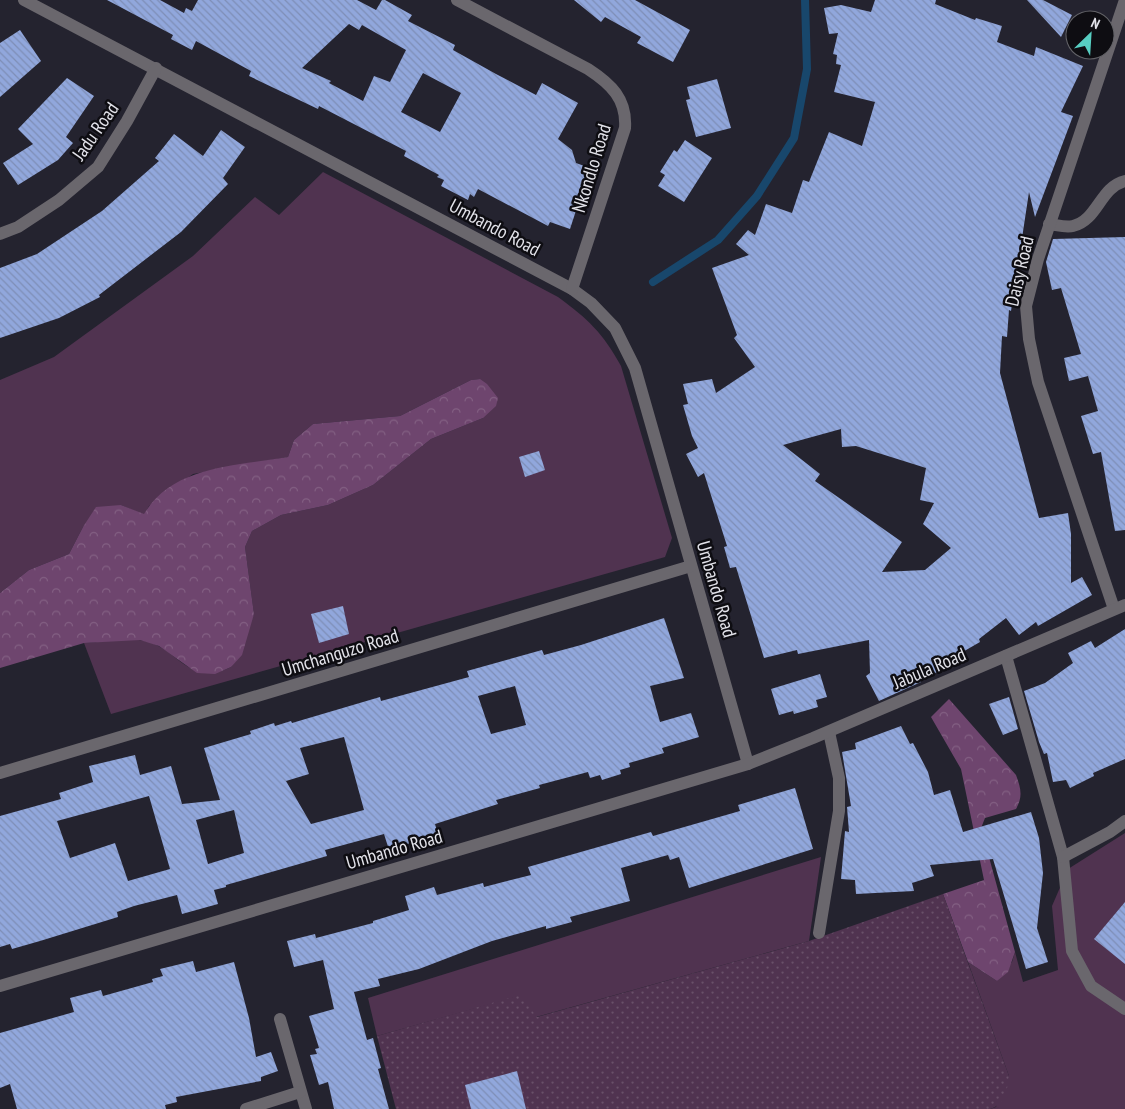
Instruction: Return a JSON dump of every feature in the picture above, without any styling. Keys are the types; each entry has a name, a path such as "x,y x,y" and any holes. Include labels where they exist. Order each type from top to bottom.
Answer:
{"street":[{"name":"Umbando Road","path":"0,986 748,764 635,368 615,328 591,304 572,289 24,0"},
{"name":"Nkondlo Road","path":"457,0 588,69 603,79 616,92 622,102 625,128 572,289"},
{"name":"Daisy Road","path":"1120,607 1038,382 1029,339 1026,306 1050,224 1125,0"},
{"name":"Jadu Road","path":"0,234 18,227 59,200 98,167 128,121 156,68"},
{"path":"1050,224 1073,226 1084,220 1110,187 1125,182"},
{"name":"Umchanguzo Road","path":"0,772 691,566"},
{"name":"Jabula Road","path":"748,764 829,732 1120,607"},
{"path":"1006,656 1062,858 1072,951 1091,986 1125,1009"},
{"path":"819,933 839,811 839,778 829,732"},
{"path":"1062,858 1110,832 1125,821"},
{"path":"280,1019 306,1109"},
{"path":"246,1109 300,1092"}],"shaded area":[{"path":"323,172 558,297 594,327 608,344 621,366 672,538 665,557 111,714 84,643 139,640 152,643 164,649 192,669 203,673 216,672 231,667 254,614 245,547 252,531 281,515 328,505 373,485 431,439 483,418 480,379 471,380 400,416 313,424 294,440 288,457 193,474 149,506 144,515 121,505 83,527 69,554 29,570 0,593 0,380 54,357 193,256 255,197 279,215"},
{"path":"1125,833 1125,1109 990,1109 996,1107 1009,1076 968,962 997,981 1012,962 1015,952 1023,982 1058,970 1052,906 1068,869"},
{"path":"821,857 809,941 536,1017 519,996 377,1036 368,998"},
{"path":"943,894 1009,1076 1003,1100 990,1109 396,1109 377,1036 520,995 537,1017 809,941"}],"green space":[{"path":"480,379 487,384 498,398 496,406 483,418 431,439 373,485 328,505 281,515 252,531 245,547 254,614 242,655 231,667 215,674 197,673 159,646 140,640 84,643 0,668 0,593 29,570 69,554 96,507 121,505 144,514 156,498 172,486 189,477 228,466 288,457 294,440 313,424 400,416 471,380"},
{"path":"949,699 1016,775 1020,788 1020,800 1016,809 985,818 981,828 1015,952 1008,972 997,981 968,962 943,894 984,880 961,769 931,717"}],"building":[{"path":"107,0 160,0 184,13 186,8 192,11 198,0 357,0 376,10 382,0 385,0 412,15 408,21 455,45 453,50 496,74 536,95 542,83 578,103 558,139 572,150 576,163 590,168 570,229 550,222 548,226 478,189 474,197 470,194 468,200 441,186 444,180 437,177 439,175 404,156 406,151 319,106 318,109 249,76 251,71 196,41 192,50 171,39 173,35","holes":["349,24 359,30 362,25 406,50 390,82 374,76 363,101 329,83 331,81 302,68","423,73 461,93 440,132 401,112"]},
{"path":"574,0 635,0 690,30 673,62 637,43 641,37 605,17 601,22"},
{"path":"875,0 936,0 935,4 975,20 976,18 1002,26 997,42 1034,56 1036,47 1083,66 1061,112 1073,116 1035,217 1029,192 1011,311 1009,310 1007,337 1002,336 1000,373 1039,518 1068,513 1071,534 1071,583 1082,577 1092,595 1038,626 1036,622 1019,635 1006,618 979,639 980,642 947,661 950,667 920,679 921,682 879,701 866,676 870,673 869,640 798,654 797,650 764,658 736,567 730,568 724,547 727,546 704,473 698,477 686,454 698,448 692,436 683,405 688,404 683,384 712,379 716,393 755,367 734,338 737,335 712,268 749,255 736,244 748,230 755,235 766,204 792,213 803,180 809,182 829,132 862,146 875,102 834,92 841,65 836,64 837,55 833,54 838,33 829,34 824,8 841,5 871,12","holes":["841,429 842,447 856,446 926,468 920,500 934,503 923,524 951,548 925,570 882,572 902,542 815,481 820,474 783,445"]},
{"path":"1027,0 1043,0 1065,11 1065,29 1061,37"},
{"path":"20,30 41,61 0,97 0,43"},
{"path":"67,78 94,96 66,137 73,143 58,160 18,185 3,163 33,144 18,129"},
{"path":"717,79 731,128 696,137 686,100 690,99 687,87"},
{"path":"221,130 245,147 223,178 228,184 181,232 99,295 100,297 59,318 0,338 0,268 37,254 102,211 159,161 155,158 174,134 203,156"},
{"path":"685,140 712,158 684,202 658,186 665,175 660,172 674,150 677,152"},
{"path":"1125,237 1125,530 1115,531 1101,452 1093,454 1081,416 1098,411 1088,376 1069,381 1064,358 1081,354 1061,288 1052,290 1046,262 1053,239"},
{"path":"539,451 545,470 525,477 519,457"},
{"path":"343,606 349,634 319,643 311,614"},
{"path":"664,618 684,678 650,686 660,722 691,713 699,737 662,748 664,753 629,763 630,767 620,770 621,774 602,780 600,775 590,778 588,772 539,785 540,788 496,800 498,804 435,824 438,834 389,850 384,834 325,850 327,856 214,890 218,904 182,914 177,895 134,906 117,912 118,917 40,941 12,949 10,944 0,947 0,816 61,799 59,793 93,782 89,766 135,755 140,775 171,766 182,804 220,800 204,748 251,734 250,731 274,723 275,726 291,721 292,723 380,697 381,701 469,677 467,671 542,650 544,655","holes":["515,686 526,725 491,734 478,696","344,737 364,810 311,824 286,781 309,774 300,748","149,796 170,869 128,881 115,843 70,858 57,821","234,810 244,853 208,864 196,820"]},
{"path":"1125,629 1125,759 1093,773 1094,776 1070,788 1066,780 1053,782 1047,753 1044,754 1039,742 1024,691 1045,683 1073,663 1068,653 1091,641 1095,648"},
{"path":"820,674 827,697 816,700 818,707 794,714 793,711 779,715 771,689"},
{"path":"1009,697 1018,729 1003,735 989,704"},
{"path":"901,726 910,744 913,743 928,772 934,795 950,790 963,832 1031,812 1039,838 1043,873 1037,928 1048,962 1026,969 993,859 930,865 934,876 912,883 914,891 856,894 855,880 841,879 845,831 849,832 847,807 851,806 842,752 856,749 855,743"},
{"path":"795,788 813,849 689,888 679,857 670,860 668,855 621,868 630,901 570,917 572,922 546,929 546,926 492,941 419,969 378,979 380,986 354,992 367,1040 373,1038 381,1068 378,1069 389,1109 334,1109 328,1082 319,1085 310,1055 317,1054 315,1049 319,1048 309,1016 334,1009 323,960 294,967 287,941 315,934 316,938 373,923 373,921 409,910 405,896 434,887 437,895 483,883 484,887 531,875 528,867 651,832 653,836 740,811 738,805"},
{"path":"1125,902 1125,964 1094,939"},
{"path":"193,961 196,972 234,962 249,1018 256,1057 271,1052 278,1071 261,1077 261,1081 176,1097 177,1102 165,1105 166,1109 17,1109 10,1084 0,1088 0,1033 74,1012 70,998 101,990 103,996 153,982 152,979 163,976 160,969"},
{"path":"517,1071 526,1109 471,1109 465,1085"}],"waterway":[{"path":"653,282 718,240 757,196 794,138 807,69 805,0"}]}
